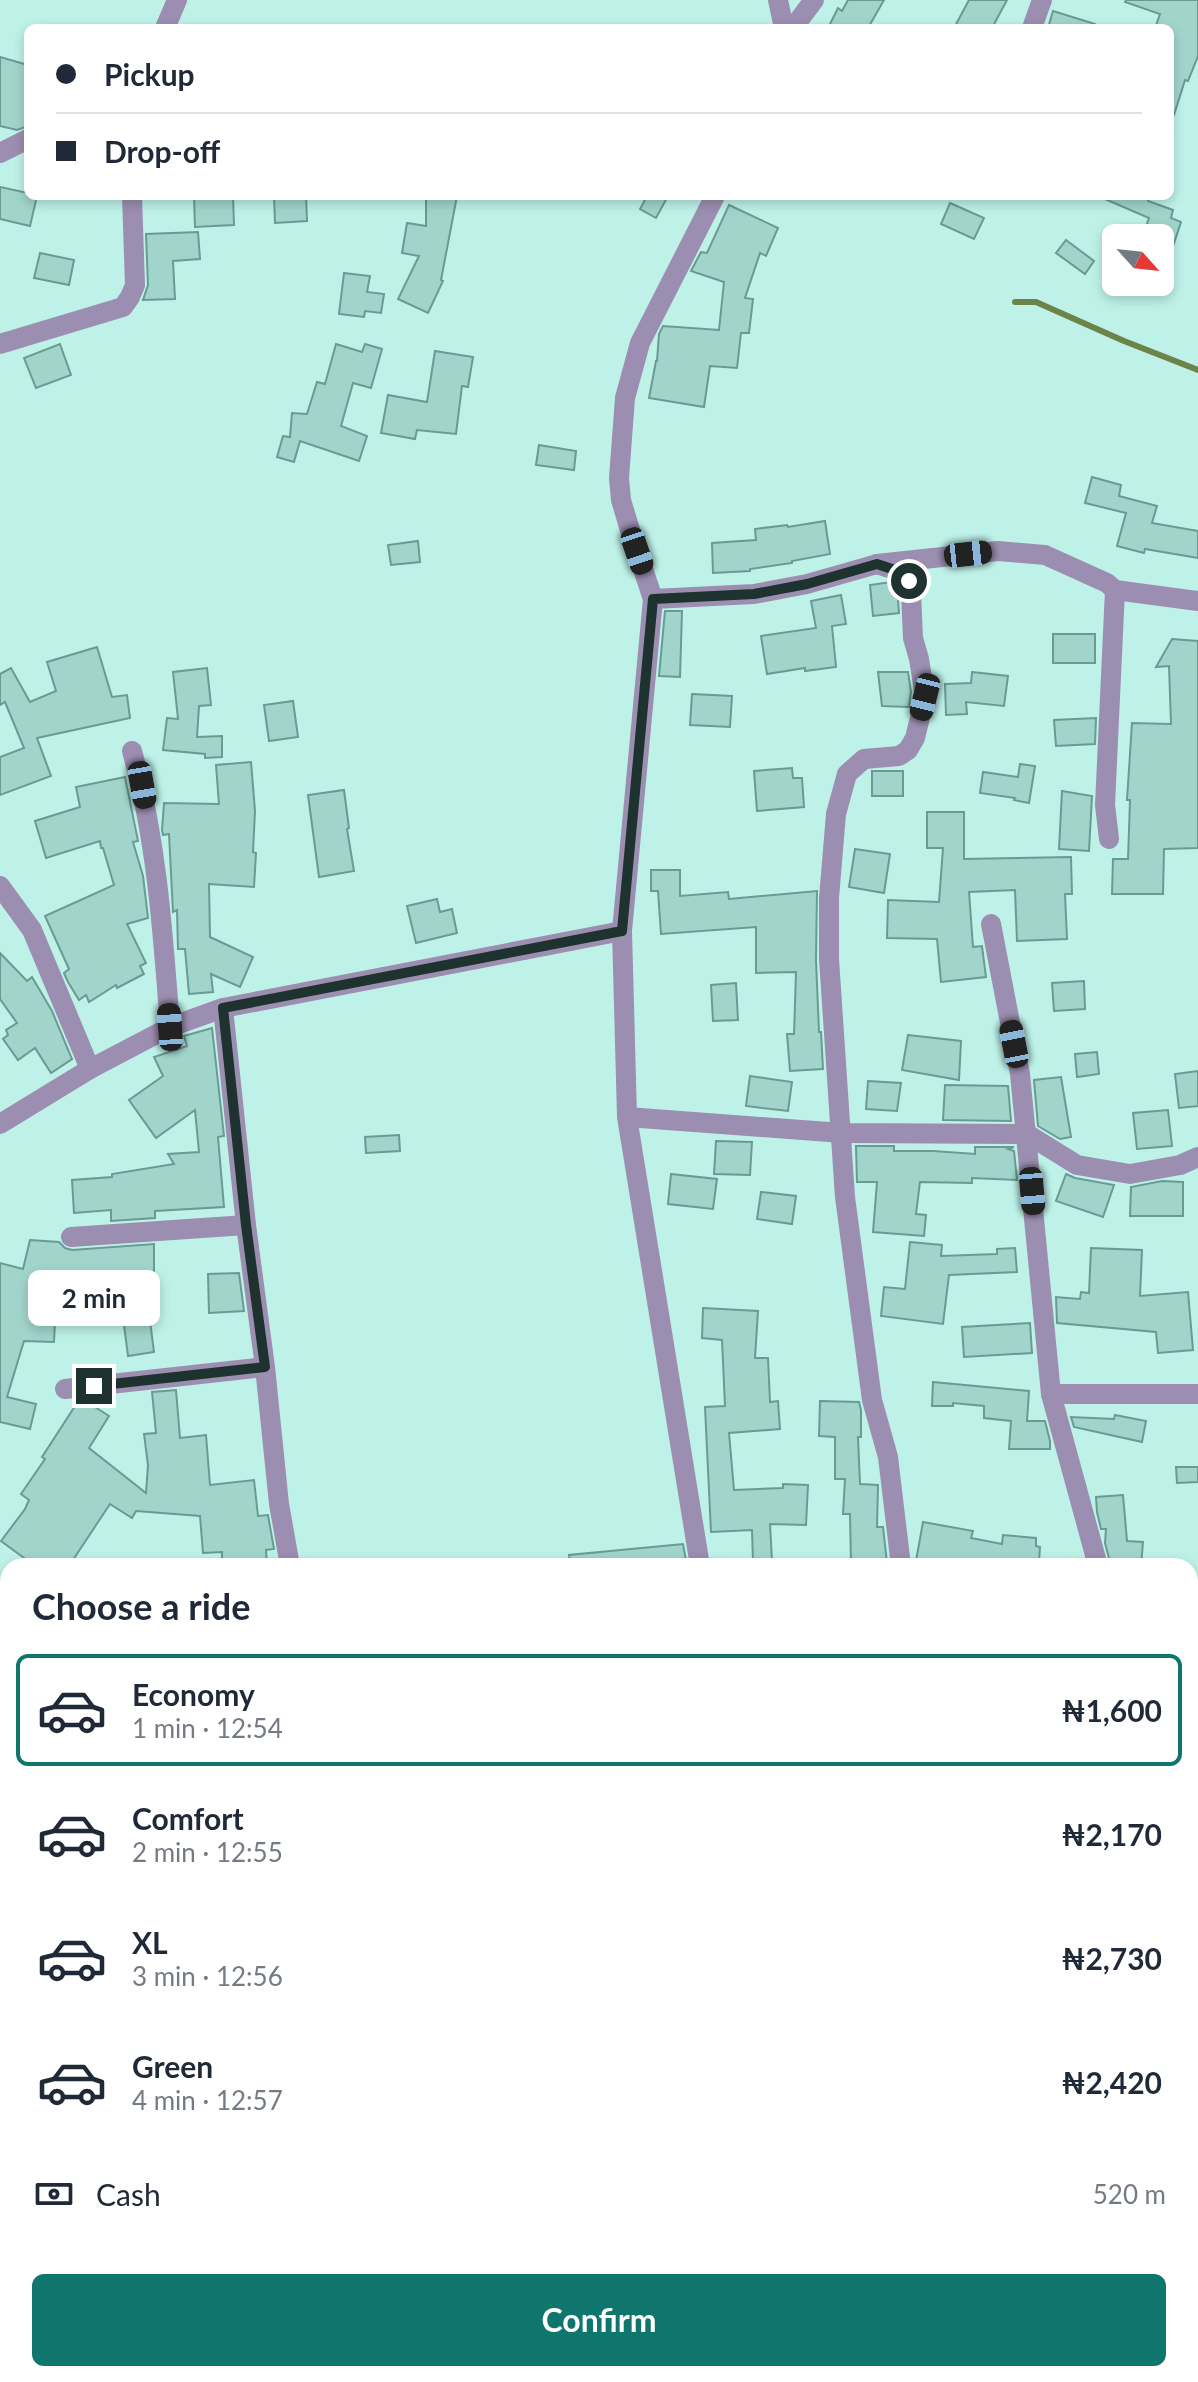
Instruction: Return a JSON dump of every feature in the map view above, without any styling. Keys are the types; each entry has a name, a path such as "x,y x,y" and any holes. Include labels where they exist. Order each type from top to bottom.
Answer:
{"street":[{"path":"167,24 177,0"},
{"path":"778,0 783,24"},
{"path":"796,24 814,0"},
{"path":"1033,24 1042,0"},
{"path":"0,153 24,141"},
{"path":"0,344 123,307 135,285 132,200"},
{"path":"699,1558 627,1117 622,931 653,599 621,500 619,452 625,398 640,343 713,200"},
{"path":"653,599 754,594 807,584 877,564 1018,551 1045,555 1066,563 1115,590 1198,601"},
{"path":"877,564 904,573 909,581 913,638 925,697 915,738 908,750 899,756 864,759 847,774 836,814 829,898 829,959 845,1197 870,1384 888,1457 900,1558"},
{"path":"1109,839 1105,805 1115,590"},
{"path":"132,751 142,785 152,846 170,1027"},
{"path":"0,886 32,930 90,1069"},
{"path":"991,924 1020,1074 1051,1394 1096,1558"},
{"path":"0,1124 90,1069 170,1027 223,1008 622,931"},
{"path":"223,1008 279,1504 289,1558"},
{"path":"627,1117 842,1133 1027,1134 1077,1165 1130,1174 1180,1165 1198,1157"},
{"path":"71,1237 246,1225"},
{"path":"65,1389 265,1367"},
{"path":"1051,1394 1198,1394"}],"building":[{"path":"848,0 884,0 870,24 830,24 838,8 842,11"},
{"path":"969,0 1007,0 994,24 956,24"},
{"path":"1198,0 1198,56 1188,81 1185,80 1174,115 1174,24 1156,24 1160,14 1125,2"},
{"path":"1053,11 1095,24 1049,24"},
{"path":"0,57 24,64 24,127 17,130 0,126"},
{"path":"0,187 24,192 24,200 36,200 30,226 0,219"},
{"path":"194,200 233,200 234,225 195,227"},
{"path":"274,200 306,200 307,221 275,223"},
{"path":"426,200 456,200 443,281 428,313 398,299 419,256 402,253 407,223 426,226"},
{"path":"645,200 666,200 656,218 640,209"},
{"path":"1107,200 1148,200 1173,210 1171,218 1181,222 1174,243 1174,224 1147,224 1149,218"},
{"path":"950,203 984,218 974,239 941,224"},
{"path":"729,205 778,228 766,256 760,253 745,298 753,299 749,333 741,333 737,368 710,366 704,407 649,398 663,326 719,330 724,282 691,271 701,252 707,253"},
{"path":"198,232 200,259 173,261 175,299 143,300 148,285 146,234"},
{"path":"1066,240 1094,261 1085,274 1056,253"},
{"path":"40,253 74,260 69,285 34,278"},
{"path":"344,273 370,276 367,292 384,294 381,313 365,311 364,317 339,314"},
{"path":"60,344 71,375 36,388 24,358"},
{"path":"336,344 362,352 365,344 382,349 371,388 353,383 341,426 367,436 359,461 300,441 294,462 277,457 283,436 290,437 292,413 307,414 317,382 325,384"},
{"path":"435,351 473,357 468,387 462,386 456,434 417,430 415,439 381,433 388,395 427,402"},
{"path":"539,445 576,451 574,470 536,465"},
{"path":"1092,477 1121,485 1119,496 1157,506 1152,523 1198,531 1198,558 1145,549 1144,553 1117,546 1126,513 1085,503"},
{"path":"825,521 830,554 750,571 713,573 712,543 756,540 755,529"},
{"path":"418,541 420,562 391,565 388,545"},
{"path":"891,582 897,586 899,613 873,616 870,585"},
{"path":"841,595 846,624 832,626 836,667 767,674 761,636 816,628 811,601"},
{"path":"665,611 682,611 680,677 659,676"},
{"path":"1053,634 1095,634 1095,663 1053,663"},
{"path":"1172,639 1198,641 1198,848 1164,849 1163,894 1112,894 1113,859 1128,859 1130,800 1127,800 1132,723 1171,724 1169,666 1156,667"},
{"path":"97,647 112,697 127,695 130,718 37,738 51,776 0,795 0,757 24,748 5,702 0,705 0,674 11,668 30,702 56,691 47,662"},
{"path":"207,668 211,705 199,706 197,737 222,736 222,757 205,758 205,754 163,750 167,718 178,719 173,672"},
{"path":"878,672 908,672 911,692 909,707 882,706"},
{"path":"972,672 1008,676 1004,706 966,702 967,714 946,715 945,684 971,683"},
{"path":"692,694 732,696 730,727 690,725"},
{"path":"293,701 298,737 269,741 264,705"},
{"path":"1096,718 1095,744 1056,746 1054,720"},
{"path":"251,762 255,811 254,887 209,884 210,937 253,957 240,987 211,974 213,992 189,994 185,949 178,949 177,910 173,912 169,834 163,835 162,830 164,803 219,804 216,765"},
{"path":"1020,764 1035,766 1029,803 980,793 983,772 1018,777"},
{"path":"792,768 793,778 802,778 804,807 757,811 754,771"},
{"path":"872,771 903,771 903,796 872,796"},
{"path":"125,777 138,841 133,842 143,876 148,918 127,924 146,963 140,966 144,974 117,988 116,985 89,1002 86,995 79,1000 68,982 64,973 69,969 45,916 114,885 103,848 100,841 46,858 35,821 80,807 76,787"},
{"path":"344,790 354,871 319,877 308,795"},
{"path":"1062,791 1092,796 1089,851 1059,849"},
{"path":"927,812 964,812 964,859 1071,857 1072,894 1065,894 1067,939 1017,941 1015,890 969,892 973,947 982,946 986,977 941,982 937,939 887,938 888,900 939,902 943,848 927,848"},
{"path":"855,849 890,854 884,893 849,887"},
{"path":"651,870 680,870 680,896 728,892 729,899 817,891 816,960 823,1069 790,1071 787,1034 794,1034 796,972 756,973 756,927 661,934 658,891 651,891"},
{"path":"437,899 440,912 452,909 457,933 416,943 407,906"},
{"path":"0,953 27,981 32,977 52,1011 72,1059 51,1073 35,1048 18,1060 3,1039 8,1035 6,1030 17,1023 0,999"},
{"path":"1084,981 1085,1009 1054,1011 1052,983"},
{"path":"736,983 738,1020 713,1021 711,985"},
{"path":"212,1028 224,1136 218,1137 224,1207 155,1211 155,1218 111,1221 111,1210 74,1213 72,1180 112,1177 112,1174 174,1164 168,1154 199,1152 195,1110 156,1138 129,1100 163,1076 154,1057 187,1046 184,1036"},
{"path":"908,1035 961,1041 959,1080 902,1070"},
{"path":"1097,1052 1099,1074 1077,1077 1075,1054"},
{"path":"1198,1071 1198,1106 1179,1108 1175,1074"},
{"path":"750,1076 792,1082 788,1111 746,1106"},
{"path":"1061,1077 1071,1137 1060,1139 1038,1126 1034,1080"},
{"path":"868,1081 901,1083 897,1111 866,1109"},
{"path":"945,1085 1008,1086 1011,1121 943,1120"},
{"path":"1168,1110 1172,1146 1137,1149 1133,1113"},
{"path":"399,1135 400,1151 366,1153 365,1137"},
{"path":"716,1141 752,1142 750,1175 714,1174"},
{"path":"856,1146 894,1146 894,1151 975,1154 975,1147 1014,1147 1008,1149 1014,1151 1017,1180 972,1178 972,1183 920,1182 916,1214 926,1215 924,1236 873,1232 877,1182 857,1182"},
{"path":"671,1174 717,1179 713,1209 668,1204"},
{"path":"1066,1174 1114,1185 1103,1217 1056,1201"},
{"path":"1162,1181 1183,1182 1183,1216 1130,1216 1131,1187"},
{"path":"761,1192 796,1196 792,1224 757,1219"},
{"path":"30,1240 59,1242 72,1250 154,1244 154,1276 57,1279 54,1342 24,1341 7,1397 36,1404 30,1429 0,1422 0,1263 23,1269"},
{"path":"910,1242 942,1245 941,1256 997,1254 997,1249 1015,1248 1017,1272 949,1275 943,1324 881,1316 884,1287 905,1289"},
{"path":"1091,1248 1142,1250 1140,1296 1188,1292 1193,1350 1158,1353 1156,1332 1057,1323 1056,1297 1080,1299 1081,1292 1089,1293"},
{"path":"239,1273 244,1311 209,1313 208,1274"},
{"path":"703,1308 758,1311 755,1358 768,1358 770,1402 778,1401 780,1429 729,1433 734,1490 783,1488 783,1484 808,1485 806,1525 770,1524 772,1558 753,1558 752,1530 711,1532 705,1407 725,1406 722,1340 702,1338"},
{"path":"150,1321 154,1352 128,1356 124,1325"},
{"path":"1030,1323 1032,1353 964,1357 962,1327"},
{"path":"933,1382 1029,1391 1027,1421 1045,1421 1050,1449 1009,1449 1011,1421 984,1418 984,1406 953,1403 953,1406 932,1406"},
{"path":"176,1390 180,1438 206,1435 210,1485 254,1480 258,1516 268,1515 274,1549 266,1550 266,1558 222,1558 222,1552 203,1553 200,1516 136,1511 132,1518 110,1504 74,1558 24,1558 1,1541 25,1509 29,1500 21,1494 79,1400 109,1416 89,1448 146,1493 148,1465 144,1434 156,1433 152,1392"},
{"path":"820,1401 859,1402 860,1484 878,1485 877,1527 883,1527 886,1558 851,1558 850,1514 843,1514 845,1479 835,1479 835,1437 819,1436"},
{"path":"1115,1415 1146,1421 1142,1442 1074,1427 1071,1417 1114,1419"},
{"path":"1176,1467 1198,1467 1198,1482 1177,1483"},
{"path":"1123,1495 1127,1541 1143,1542 1142,1558 1109,1558 1106,1529 1101,1529 1096,1497"},
{"path":"923,1522 973,1531 971,1538 1002,1544 1003,1535 1036,1538 1036,1546 1040,1547 1039,1558 917,1558"},
{"path":"683,1544 686,1558 569,1558 569,1555"}],"waterway":[{"path":"1015,302 1036,302 1198,370"}],"route":[{"path":"94,1386 265,1367 223,1008 622,931 653,599 754,594 807,584 877,564 904,573 909,581"}]}
